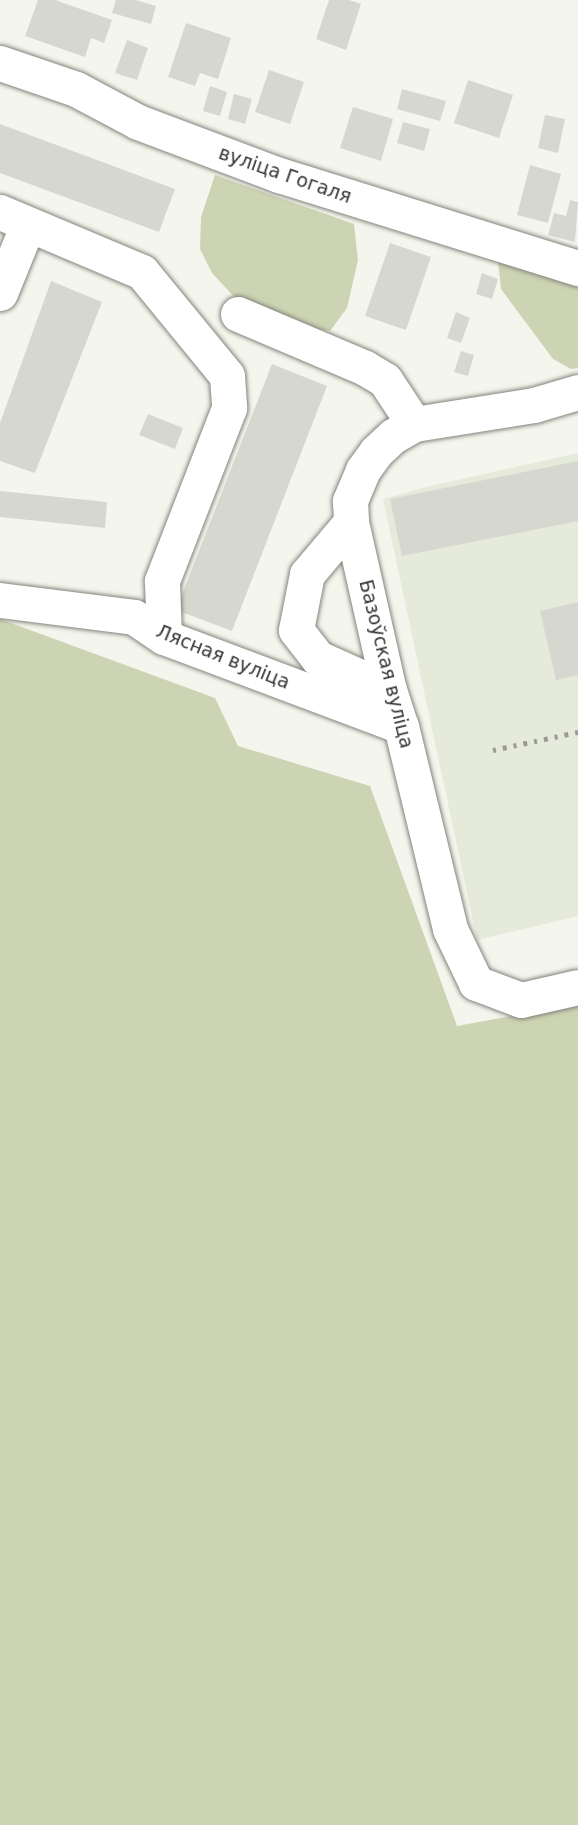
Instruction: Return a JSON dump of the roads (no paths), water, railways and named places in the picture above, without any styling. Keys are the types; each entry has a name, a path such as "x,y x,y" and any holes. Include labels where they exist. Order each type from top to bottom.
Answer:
{"street":[{"name":"вуліца Гогаля","path":"0,63 76,89 138,122 279,175 578,268"},
{"path":"0,293 14,218 142,272 227,376 229,408 162,581 164,637"},
{"path":"239,314 365,368 385,380 414,424"},
{"name":"Базоўская вуліца","path":"578,392 534,405 414,424 393,436 363,470 350,501 351,522 389,690 401,726 450,929 476,983 522,1000 578,987"},
{"path":"351,522 307,574 296,630 318,658 389,690"},
{"name":"Лясная вуліца","path":"0,600 134,617 164,637 401,726"}],"railway":[{"path":"493,750 578,732"}]}
